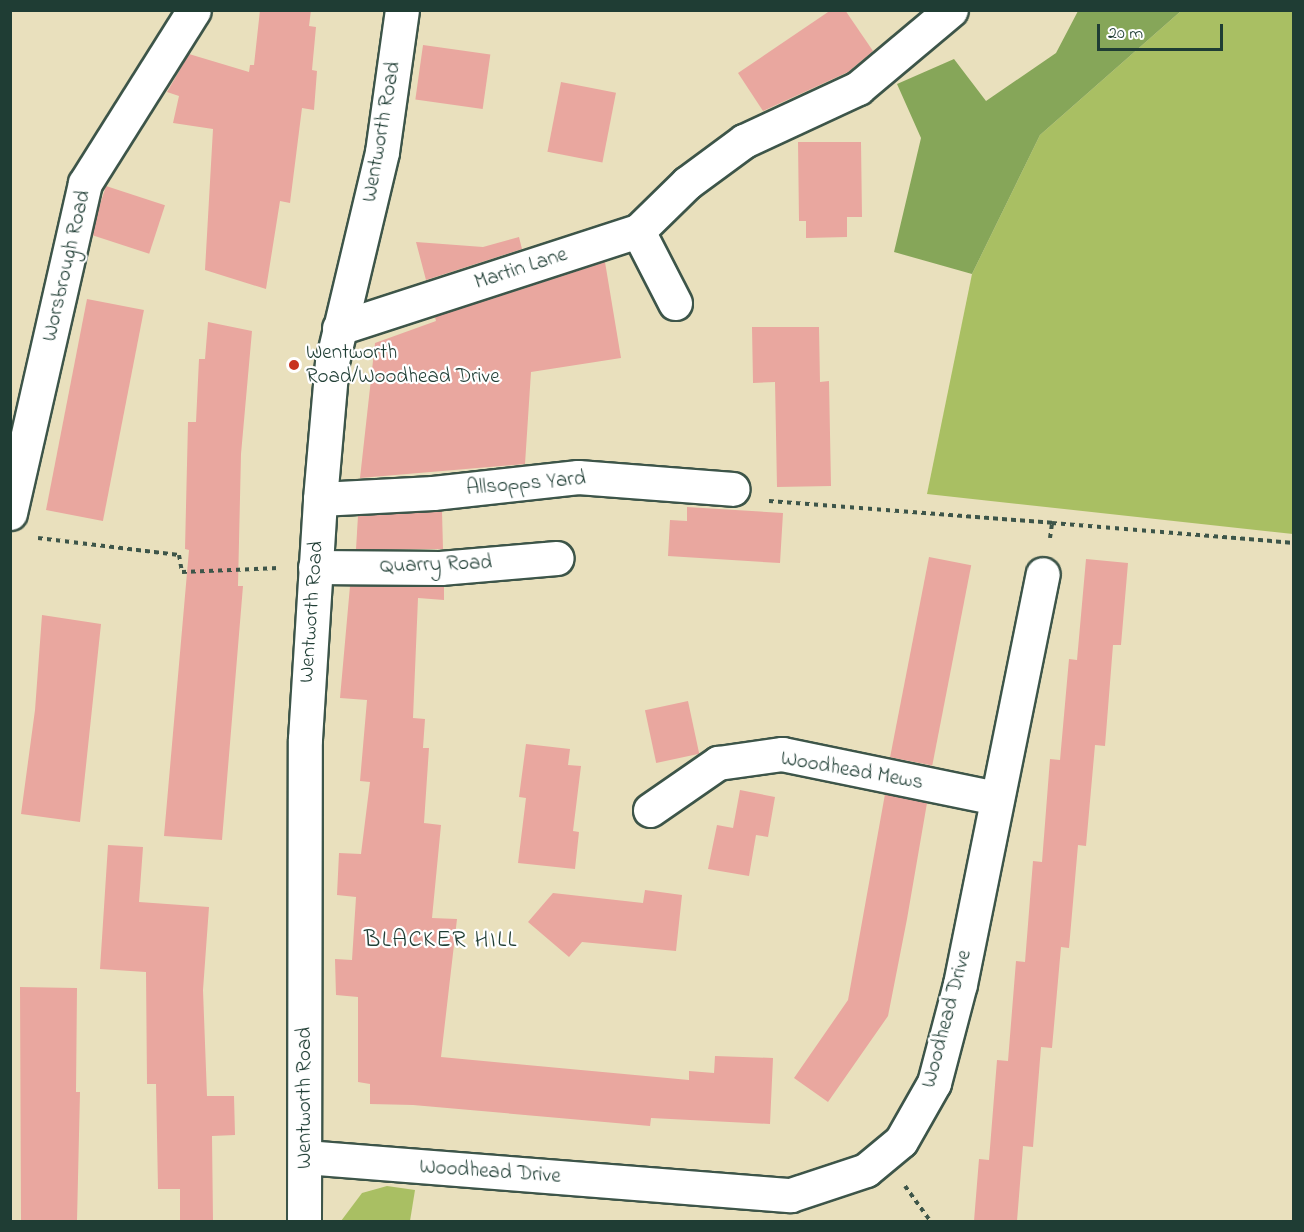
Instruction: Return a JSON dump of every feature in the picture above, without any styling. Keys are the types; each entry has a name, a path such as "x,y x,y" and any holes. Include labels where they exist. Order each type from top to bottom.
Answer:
{"street":[{"name":"Worsbrough Road","path":"11,506 85,183 194,10"},
{"name":"Wentworth Road","path":"304,1221 304,739 320,499 332,362 382,152 402,10"},
{"name":"Martin Lane","path":"339,328 638,231 687,183 744,141 858,88 951,10"},
{"path":"638,231 675,303"},
{"name":"Allsopps Yard","path":"320,499 433,493 578,477 733,489"},
{"name":"Quarry Road","path":"315,567 440,568 557,558"},
{"name":"Woodhead Drive","path":"305,1158 791,1195 866,1170 901,1141 934,1083 960,984 1043,574"},
{"name":"Woodhead Mews","path":"650,810 718,763 782,754 996,798"}],"path":[{"path":"829,506 1293,543"},
{"path":"1043,574 1052,523"},
{"path":"33,537 179,555 182,572 315,567"}],"green space":[{"path":"1078,11 1181,11 1040,135 972,274 894,252 921,138 897,84 954,59 986,101 1056,53"},
{"path":"1181,11 1293,11 1293,534 927,494 972,274 1040,135"},
{"path":"387,1186 415,1190 410,1221 341,1221 362,1193"}],"building":[{"path":"260,10 311,10 309,26 316,27 312,70 317,71 314,110 302,108 290,203 280,201 266,289 205,270 213,129 173,123 179,96 167,92 189,54 249,72 250,65 254,65"},
{"path":"831,10 845,10 873,51 848,72 763,111 738,73"},
{"path":"423,45 490,54 483,109 415,99"},
{"path":"561,82 616,93 602,162 547,152"},
{"path":"798,142 861,142 862,217 847,217 847,237 806,238 806,221 799,221"},
{"path":"106,186 165,205 149,254 90,235"},
{"path":"519,237 522,249 426,280 416,242 483,247"},
{"path":"605,262 621,358 531,372 525,464 360,478 375,343 436,321 435,317"},
{"path":"87,299 144,310 103,521 46,510"},
{"path":"208,322 252,331 241,454 238,586 243,586 222,840 164,836 189,550 185,549 188,422 196,422 199,359 205,359"},
{"path":"752,327 819,327 820,382 829,381 831,486 777,487 775,382 753,383"},
{"path":"687,507 783,513 780,563 668,556 670,520 687,521"},
{"path":"442,511 443,549 356,549 358,516"},
{"path":"929,557 971,565 932,765 890,757"},
{"path":"1086,559 1128,563 1121,645 1113,645 1105,746 1095,745 1086,846 1078,845 1069,948 1061,947 1052,1048 1041,1047 1033,1147 1023,1146 1017,1221 974,1221 979,1159 989,1160 997,1060 1008,1061 1016,961 1025,962 1033,861 1042,862 1050,759 1060,760 1069,659 1077,660"},
{"path":"350,586 444,587 444,600 418,598 413,718 425,719 423,748 429,748 424,823 441,825 432,918 457,919 441,1057 689,1080 689,1071 714,1073 715,1056 773,1058 770,1124 651,1118 650,1126 413,1105 370,1104 370,1084 358,1082 358,997 336,995 335,959 352,960 356,897 337,895 339,853 361,854 370,782 360,781 367,700 340,698"},
{"path":"42,615 101,624 80,822 21,814 35,710"},
{"path":"688,701 699,754 656,763 645,710"},
{"path":"526,744 570,749 568,765 581,766 573,831 579,832 575,869 518,863 526,798 519,797"},
{"path":"740,790 775,797 768,837 756,835 749,876 708,869 717,825 733,828"},
{"path":"885,794 927,803 907,919 888,1016 828,1102 794,1078 848,1000"},
{"path":"108,845 143,847 139,902 209,907 203,990 207,1096 234,1096 235,1135 212,1136 213,1221 180,1221 180,1189 158,1189 156,1084 147,1084 146,972 100,969"},
{"path":"645,890 682,895 676,951 582,942 569,957 528,922 553,893 643,903"},
{"path":"20,987 77,988 76,1092 80,1092 77,1221 21,1221"}],"place":[{"name":"Wentworth Road/Woodhead Drive","path":"294,365"}],"district":[{"name":"BLACKER HILL","path":"441,941"}]}
